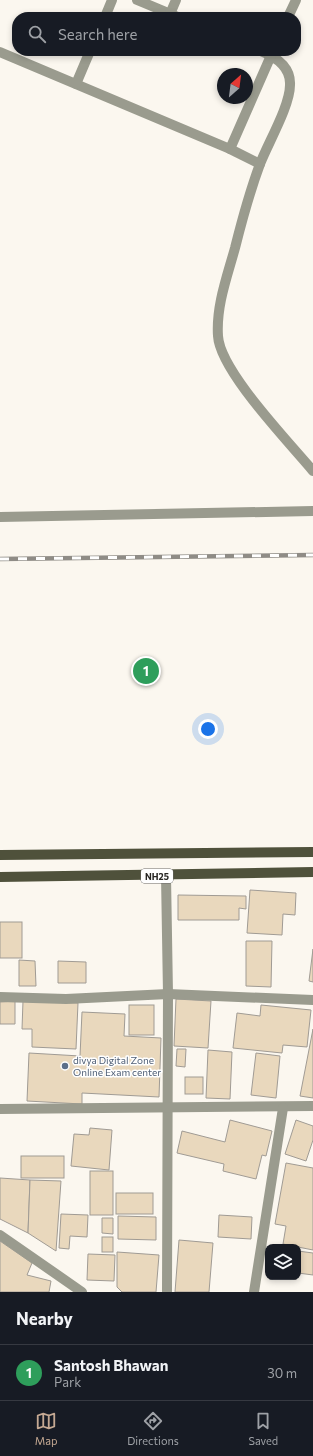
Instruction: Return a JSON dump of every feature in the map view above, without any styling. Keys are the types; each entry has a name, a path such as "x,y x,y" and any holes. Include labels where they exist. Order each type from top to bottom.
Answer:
{"main road":[{"path":"0,855 313,852"},
{"name":"NH25","path":"0,877 166,876 313,872"}],"street":[{"path":"107,12 112,0"},
{"path":"137,0 167,12"},
{"path":"174,12 176,0"},
{"path":"290,12 296,0"},
{"path":"0,52 230,149 260,164"},
{"path":"76,84 88,56"},
{"path":"230,149 271,56"},
{"path":"275,56 287,68 290,85 286,102 260,164 220,300 218,338 227,364 244,389 313,471"},
{"path":"0,517 313,511"},
{"path":"166,876 168,994 167,1292"},
{"path":"0,997 66,998 168,994 313,1000"},
{"path":"0,1109 167,1107 283,1108 313,1106"},
{"path":"254,1292 283,1108"},
{"path":"0,1235 82,1292"}],"building":[{"path":"250,890 296,893 295,915 283,914 282,935 247,933"},
{"path":"178,895 246,896 246,909 239,908 239,920 178,920"},
{"path":"0,922 22,922 22,958 0,958"},
{"path":"246,941 272,941 271,987 246,986"},
{"path":"313,949 313,982 309,981"},
{"path":"19,960 35,961 36,986 19,986"},
{"path":"58,961 86,962 86,983 58,983"},
{"path":"176,999 211,1001 208,1048 174,1046"},
{"path":"15,1001 15,1024 0,1024 0,1002"},
{"path":"23,1001 78,1003 76,1049 32,1047 32,1029 22,1029"},
{"path":"129,1005 154,1005 154,1035 129,1035"},
{"path":"261,1005 311,1010 307,1047 283,1045 282,1053 233,1048 237,1013 260,1016"},
{"path":"82,1012 125,1014 124,1036 161,1038 159,1097 82,1093 82,1104 27,1101 29,1053 80,1056"},
{"path":"313,1029 313,1098 300,1096"},
{"path":"177,1049 186,1049 185,1067 176,1066"},
{"path":"208,1050 232,1052 230,1099 206,1098"},
{"path":"256,1053 280,1056 276,1098 251,1095"},
{"path":"185,1077 203,1077 203,1094 185,1094"},
{"path":"230,1120 272,1131 266,1156 262,1155 256,1179 223,1171 224,1164 177,1153 182,1131 225,1142"},
{"path":"296,1120 313,1126 313,1140 306,1161 285,1154"},
{"path":"90,1128 112,1130 109,1170 71,1166 74,1134 89,1135"},
{"path":"21,1156 64,1156 64,1178 21,1178"},
{"path":"286,1163 313,1168 313,1250 301,1248 301,1244 283,1244 286,1226 275,1224"},
{"path":"90,1171 113,1171 113,1215 90,1215"},
{"path":"0,1178 30,1180 28,1233 0,1219"},
{"path":"30,1180 61,1181 56,1251 28,1233"},
{"path":"116,1193 153,1193 153,1214 116,1214"},
{"path":"61,1214 88,1215 87,1237 70,1236 69,1249 59,1248"},
{"path":"219,1215 252,1217 251,1239 218,1237"},
{"path":"118,1216 156,1217 156,1240 118,1239"},
{"path":"102,1218 113,1218 113,1234 102,1233"},
{"path":"102,1237 113,1237 113,1252 102,1252"},
{"path":"179,1240 213,1243 209,1292 175,1292"},
{"path":"0,1241 32,1263 27,1275 51,1281 49,1292 0,1292"},
{"path":"301,1251 313,1253 313,1275 301,1273"},
{"path":"117,1252 159,1255 156,1292 122,1292 117,1287"},
{"path":"88,1254 115,1255 114,1281 87,1280"}],"railway":[{"path":"0,559 313,555"}],"place":[{"name":"Santosh Bhawan","path":"146,671"},
{"name":"divya Digital Zone Online Exam center","path":"65,1066"}]}
